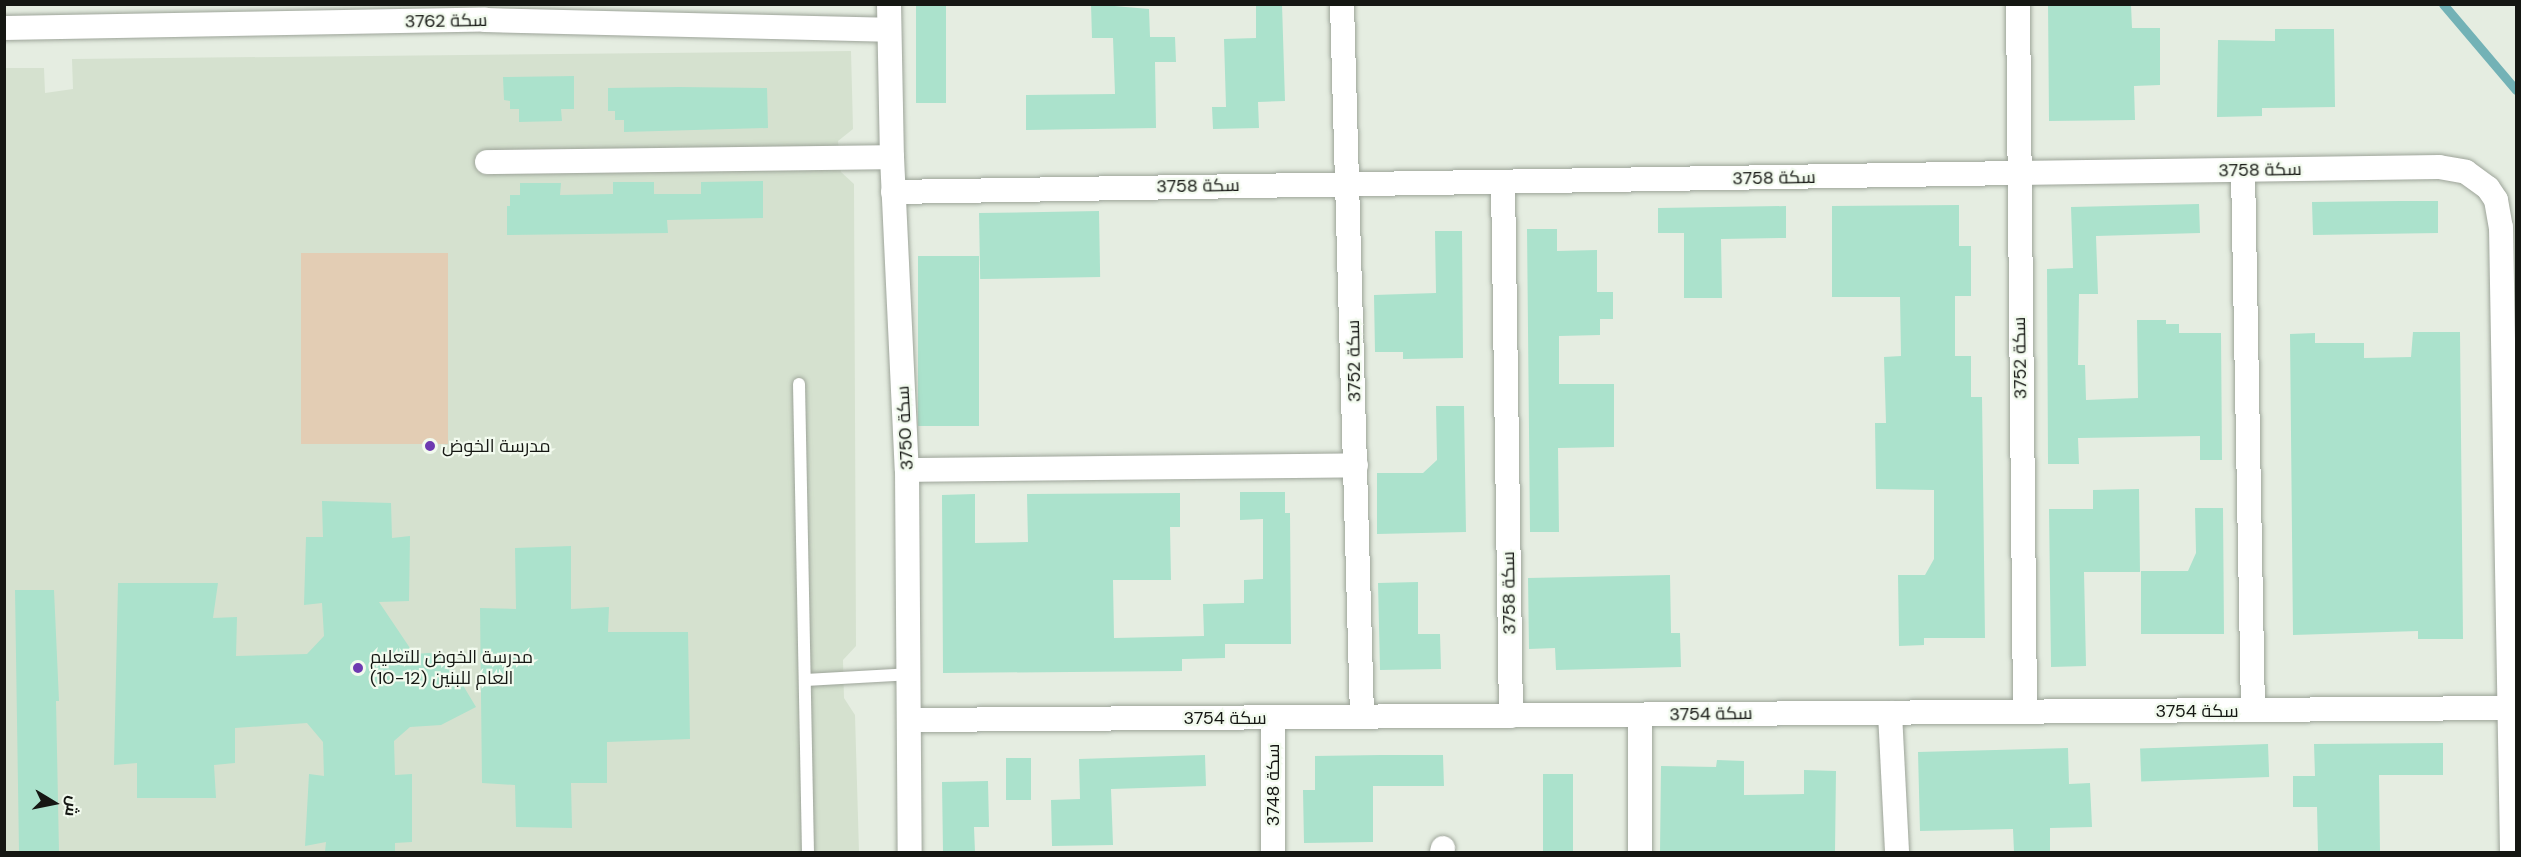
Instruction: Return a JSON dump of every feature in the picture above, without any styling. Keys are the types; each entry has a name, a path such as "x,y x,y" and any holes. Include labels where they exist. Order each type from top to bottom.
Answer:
{"street":[{"name":"سكة 3750","path":"889,4 887,30 893,192 907,470 912,720 910,852"},
{"name":"سكة 3752","path":"1342,4 1349,184 1362,717"},
{"name":"سكة 3752","path":"2018,4 2017,173 2025,712"},
{"name":"سكة 3762","path":"4,28 484,12 887,30"},
{"path":"488,162 892,157"},
{"name":"سكة 3758","path":"893,192 2243,170 2453,168 2472,175 2488,188 2496,200 2501,227 2511,440 2512,852"},
{"path":"2243,170 2253,710"},
{"name":"سكة 3758","path":"1503,183 1511,716"},
{"path":"907,470 1356,465"},
{"name":"سكة 3754","path":"912,720 2510,708"},
{"path":"1890,712 1897,852"},
{"path":"1640,715 1640,852"},
{"name":"سكة 3748","path":"1273,717 1273,852"}],"lane":[{"path":"799,384 807,680 808,852"},
{"path":"807,680 911,674"}],"shaded area":[{"name":"مدرسة الخوض","path":"851,51 853,129 838,141 841,172 854,184 856,646 843,660 844,698 855,715 859,852 5,852 5,68 44,68 45,93 73,89 72,59"},
{"path":"301,253 448,253 448,444 301,444"}],"building":[{"path":"916,4 946,4 946,103 916,103"},
{"path":"1091,4 1149,9 1150,37 1175,37 1176,62 1155,62 1156,128 1026,130 1026,95 1115,94 1113,38 1092,38"},
{"path":"1256,4 1282,4 1285,101 1258,102 1259,128 1213,129 1212,107 1226,107 1224,39 1256,38"},
{"path":"2048,4 2131,5 2132,28 2160,28 2160,85 2134,86 2135,120 2049,121"},
{"path":"2275,29 2334,29 2335,107 2262,108 2262,116 2217,117 2218,40 2275,41"},
{"path":"574,76 574,109 561,109 562,121 519,122 519,109 510,109 510,101 504,100 503,77"},
{"path":"608,88 767,88 768,128 624,132 624,120 615,120 615,111 608,111"},
{"path":"763,181 763,218 667,220 668,233 507,235 507,206 510,206 510,195 520,195 520,183 561,183 560,195 613,194 613,182 654,182 654,194 701,194 701,182"},
{"path":"2438,201 2438,233 2313,235 2312,202"},
{"path":"2199,204 2200,233 2096,236 2098,294 2079,294 2078,365 2085,365 2086,400 2138,398 2137,320 2166,320 2166,324 2179,324 2179,333 2221,333 2222,460 2200,460 2200,436 2078,438 2079,464 2048,464 2047,269 2073,268 2071,207"},
{"path":"1959,205 1959,246 1971,246 1971,296 1955,296 1955,356 1971,356 1971,397 1982,397 1985,638 1924,638 1924,645 1899,646 1898,575 1925,575 1934,559 1934,490 1876,489 1875,423 1886,423 1884,357 1901,356 1900,297 1832,297 1832,206"},
{"path":"1786,206 1786,238 1721,239 1722,298 1684,298 1684,233 1658,233 1658,208"},
{"path":"1099,211 1100,277 980,279 979,213"},
{"path":"1527,229 1557,229 1557,251 1597,250 1597,292 1613,292 1613,319 1600,319 1600,335 1559,336 1559,384 1614,384 1614,447 1558,448 1559,532 1530,532"},
{"path":"1435,231 1462,231 1463,358 1403,359 1403,352 1375,352 1374,295 1436,293"},
{"path":"918,256 979,256 979,426 918,426"},
{"path":"2413,332 2460,332 2463,639 2418,639 2418,631 2293,635 2290,334 2315,333 2315,343 2364,343 2364,358 2411,357"},
{"path":"1436,406 1464,406 1466,532 1377,534 1377,473 1423,473 1437,460"},
{"path":"2139,489 2140,572 2084,572 2086,666 2051,667 2049,509 2093,509 2093,490"},
{"path":"1240,492 1285,492 1285,513 1290,513 1291,644 1225,644 1225,658 1182,659 1182,671 943,673 942,495 975,494 975,543 1028,542 1027,494 1180,493 1180,527 1170,527 1171,580 1113,580 1114,638 1204,636 1203,604 1244,603 1244,580 1263,579 1263,519 1240,520"},
{"path":"322,501 391,503 392,538 410,536 409,601 379,602 414,654 443,652 476,707 441,725 410,727 394,741 395,775 412,774 412,842 395,843 395,852 325,852 326,842 305,846 309,774 324,776 323,742 307,723 235,728 235,763 214,765 216,798 137,798 137,763 114,765 118,583 218,583 213,618 237,617 236,656 307,654 324,636 322,603 304,605 306,537 323,537"},
{"path":"2195,508 2223,508 2224,634 2141,634 2141,571 2188,571 2196,553"},
{"path":"571,546 571,609 609,607 608,632 688,632 690,739 607,742 607,783 571,783 572,828 516,827 515,785 482,783 480,608 516,609 515,548"},
{"path":"1670,575 1671,633 1680,633 1681,667 1556,670 1555,648 1529,649 1528,578"},
{"path":"1418,582 1418,634 1440,634 1441,669 1380,670 1378,583"},
{"path":"15,590 54,590 59,701 56,701 59,852 19,852"},
{"path":"2443,743 2443,775 2379,775 2380,852 2318,852 2317,807 2293,807 2293,776 2315,776 2314,744"},
{"path":"2268,744 2269,777 2141,781 2140,748"},
{"path":"2068,748 2069,784 2090,783 2092,827 2050,828 2050,852 2014,852 2013,829 1920,831 1918,752"},
{"path":"1205,755 1206,786 1111,789 1113,845 1052,846 1051,800 1080,799 1079,759"},
{"path":"1443,755 1444,786 1373,786 1373,842 1304,843 1303,790 1315,790 1315,756"},
{"path":"1006,758 1031,758 1031,800 1006,800"},
{"path":"1717,760 1744,761 1744,795 1804,794 1804,770 1836,771 1835,852 1660,852 1661,766 1716,767"},
{"path":"1543,774 1573,774 1573,852 1543,852"},
{"path":"988,781 989,827 974,827 975,852 943,852 942,782"}],"waterway":[{"path":"2443,4 2516,90"}],"place":[{"name":"مدرسة الخوض","path":"430,446"},
{"name":"مدرسة الخوض للتعليم العام للبنين (12-10)","path":"358,668"}]}
